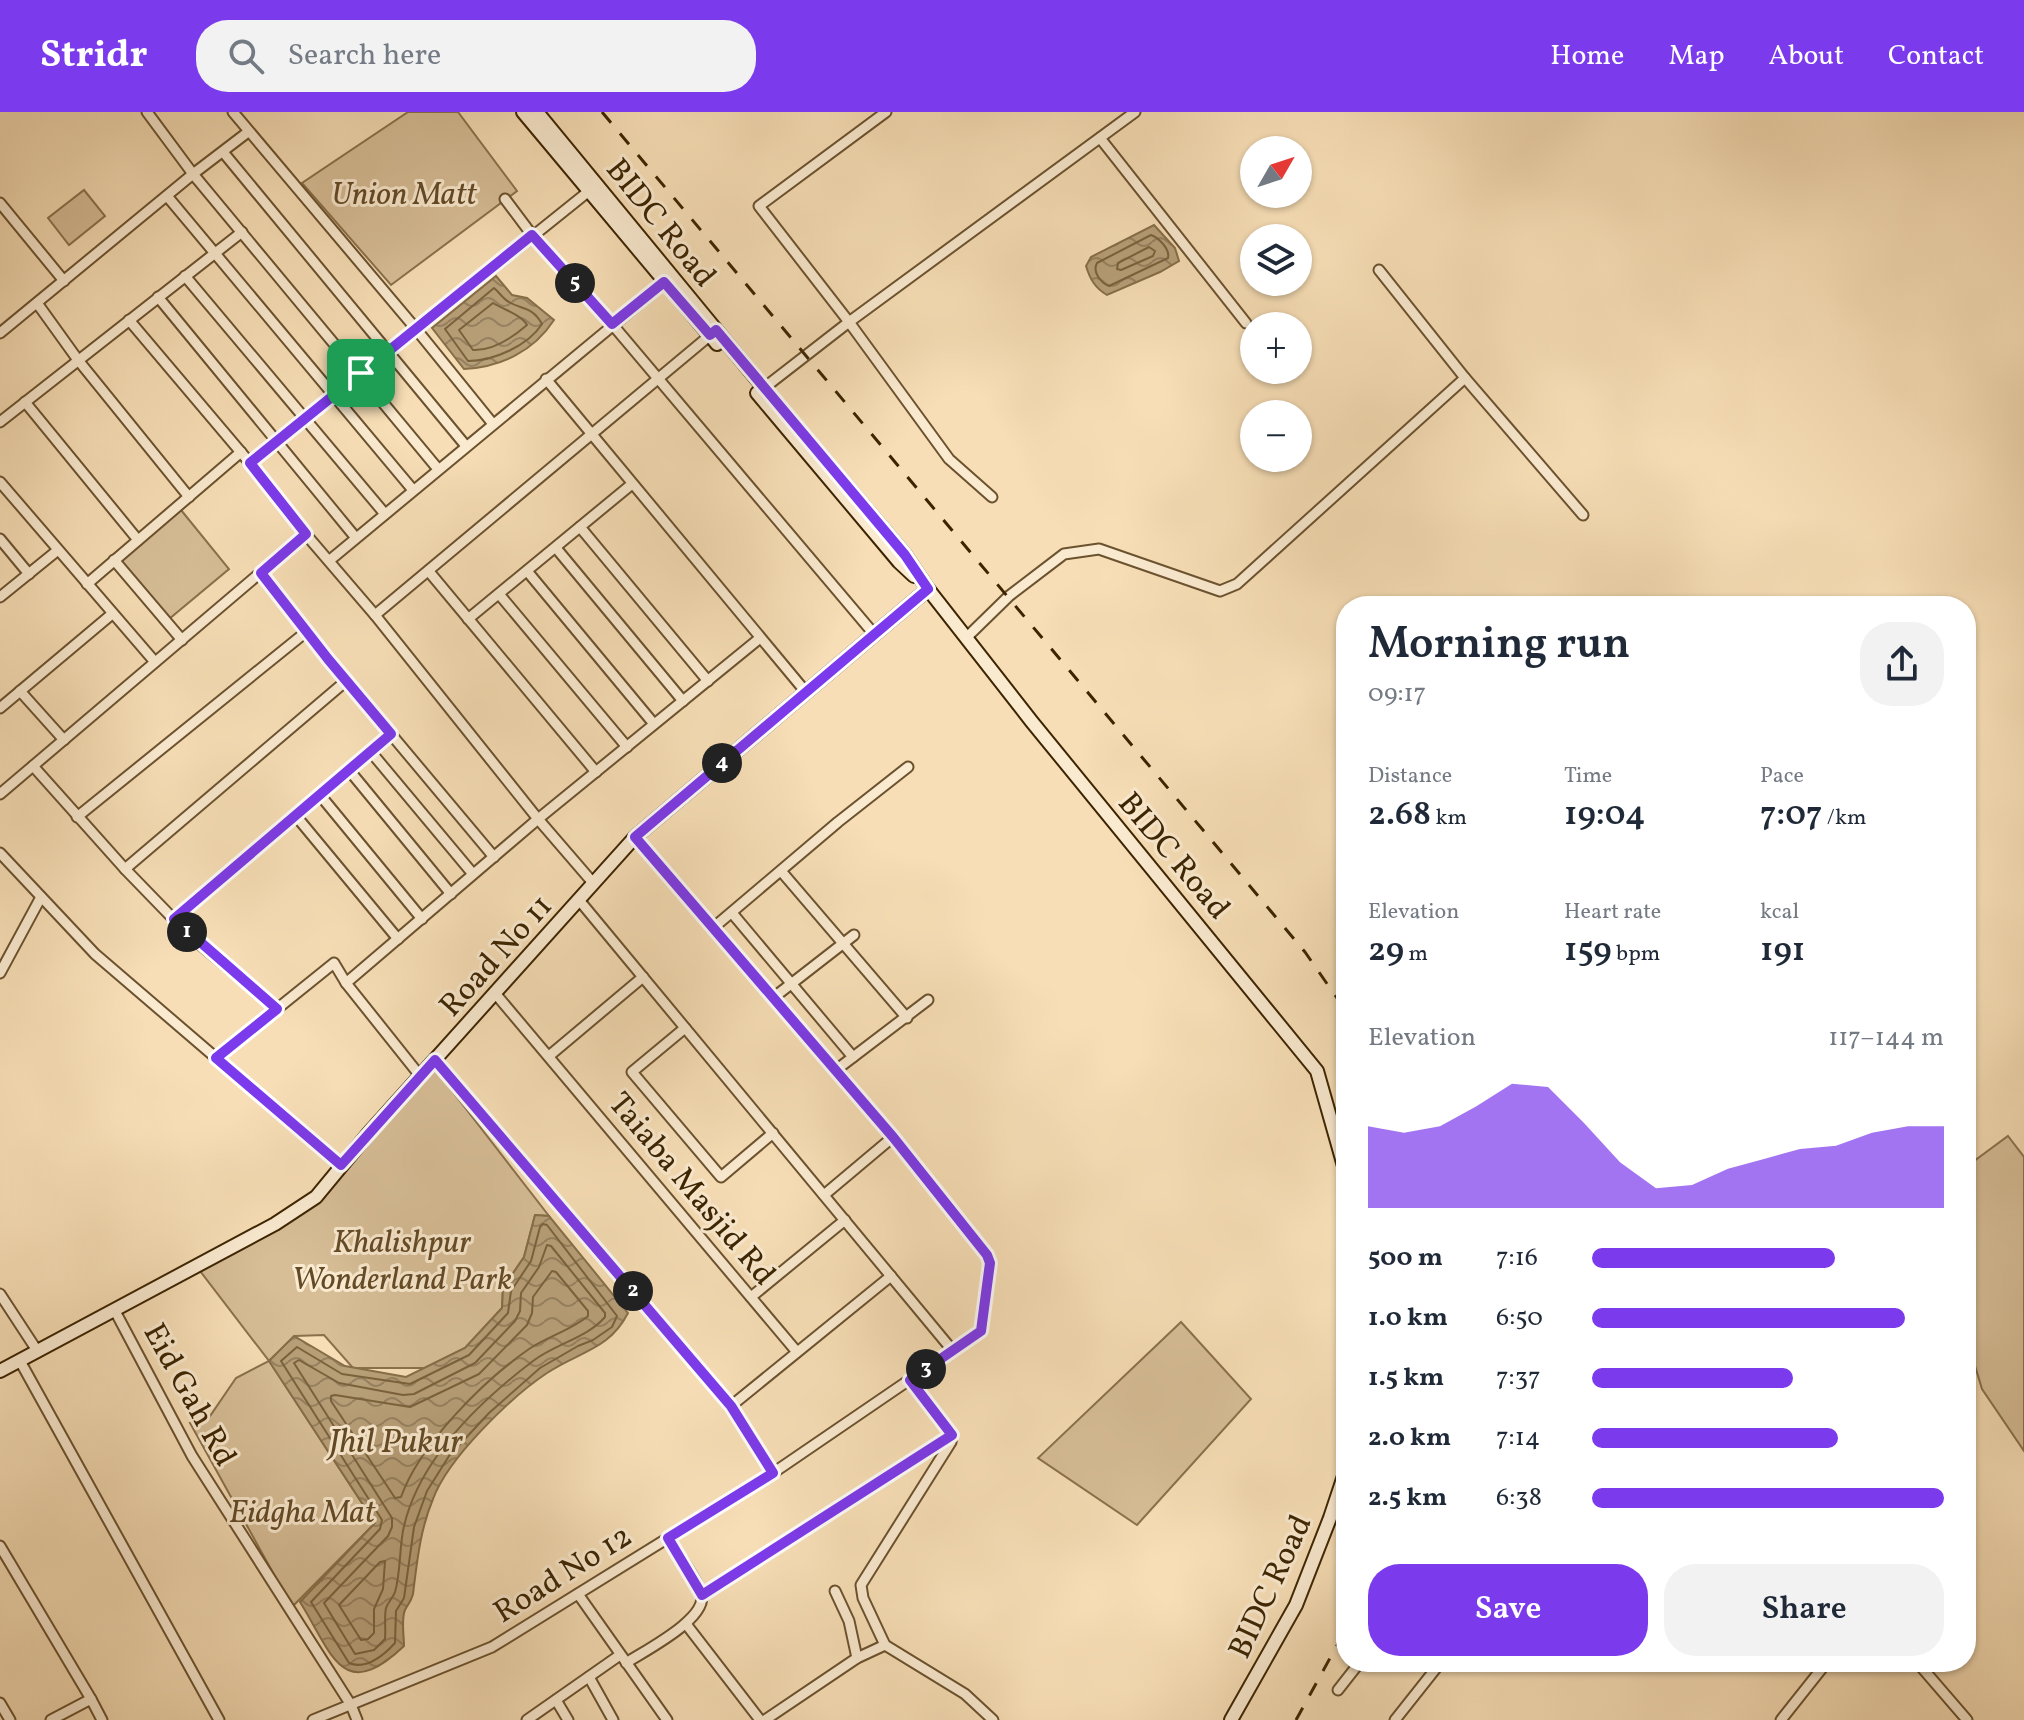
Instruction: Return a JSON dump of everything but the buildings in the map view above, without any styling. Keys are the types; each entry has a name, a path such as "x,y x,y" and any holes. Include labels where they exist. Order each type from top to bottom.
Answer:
{"main road":[{"name":"BIDC Road","path":"523,112 593,188"},
{"name":"BIDC Road","path":"537,112 593,188 899,562 928,589"},
{"name":"BIDC Road","path":"713,333 764,388 905,555 1032,722 1317,1071 1336,1138"},
{"name":"Road No 11","path":"0,1371 275,1224 316,1197 494,992 635,837 928,589"},
{"name":"BIDC Road","path":"1231,1720 1296,1605 1336,1497"}],"street":[{"path":"147,112 193,174 438,469"},
{"path":"233,112 493,424"},
{"path":"886,112 759,206 949,459 992,497"},
{"path":"764,388 1135,112"},
{"path":"0,333 248,132"},
{"path":"1100,138 1240,315"},
{"path":"223,152 466,446"},
{"path":"250,463 593,188"},
{"path":"167,196 413,490"},
{"path":"505,199 532,235 612,324 874,634"},
{"path":"0,203 64,281"},
{"path":"0,422 242,232"},
{"path":"1379,270 1465,378 1583,515"},
{"path":"185,276 385,514"},
{"path":"330,560 668,279"},
{"path":"158,297 356,538"},
{"path":"37,303 78,360 189,497"},
{"path":"129,320 241,452 594,884"},
{"path":"375,615 713,333"},
{"path":"967,637 1009,596 1064,554 1099,549 1220,591 1237,584 1465,378"},
{"path":"546,379 805,691"},
{"path":"25,402 138,540"},
{"path":"87,584 241,452"},
{"path":"0,482 155,662"},
{"path":"468,619 632,484"},
{"path":"580,527 708,681"},
{"path":"0,794 306,534"},
{"path":"0,539 29,574"},
{"path":"556,548 683,701"},
{"path":"0,597 58,550"},
{"path":"114,560 182,640"},
{"path":"527,571 654,724"},
{"path":"261,573 346,681 494,857"},
{"path":"431,574 596,772"},
{"path":"499,594 627,747"},
{"path":"0,708 112,614"},
{"path":"77,817 306,632"},
{"path":"346,983 538,819 760,638"},
{"path":"125,869 346,681"},
{"path":"20,691 64,740"},
{"path":"174,919 391,734"},
{"path":"371,752 473,874"},
{"path":"33,766 174,919 277,1009"},
{"path":"713,928 908,767"},
{"path":"349,770 451,894"},
{"path":"320,795 422,919"},
{"path":"296,816 398,939"},
{"name":"Road No 12","path":"317,1719 492,1647 773,1473 981,1331 990,1263 987,1255 893,1137 635,837"},
{"path":"0,853 95,954 341,1165"},
{"path":"781,871 907,1018"},
{"path":"0,973 41,897"},
{"path":"579,900 953,1351"},
{"path":"732,913 853,1057"},
{"path":"773,998 854,935"},
{"path":"216,1058 334,963 346,983 421,1077"},
{"path":"549,1056 643,977"},
{"name":"Taiaba Masjid Rd","path":"494,992 797,1352"},
{"path":"836,1070 928,1000"},
{"path":"685,1028 632,1072 721,1177 773,1133"},
{"path":"435,1060 731,1406 773,1473"},
{"path":"824,1195 893,1137"},
{"path":"751,1297 845,1220"},
{"path":"731,1406 891,1276"},
{"path":"0,1294 38,1352"},
{"name":"Eid Gah Rd","path":"115,1311 192,1456 351,1705 357,1720"},
{"path":"20,1361 219,1720"},
{"path":"910,1380 952,1435 951,1442 861,1585 863,1598 885,1645 965,1694 993,1720"},
{"path":"702,1595 952,1435"},
{"path":"531,1719 589,1677 686,1624 701,1607 702,1595 668,1538"},
{"path":"0,1546 102,1720"},
{"path":"835,1591 849,1621 857,1658"},
{"path":"578,1594 667,1720"},
{"path":"686,1624 763,1720 857,1658 885,1645"},
{"path":"1338,1690 1352,1672"},
{"path":"1395,1720 1433,1672"},
{"path":"1781,1720 1819,1672"},
{"path":"1926,1672 1967,1720"},
{"path":"589,1677 613,1720"},
{"path":"51,1720 91,1699"},
{"path":"556,1700 568,1720"},
{"path":"0,1703 10,1720"}],"green space":[{"name":"Union Matt","path":"408,112 458,112 517,191 391,285 302,183"},
{"path":"84,190 105,216 69,245 48,218"},
{"path":"181,510 229,569 169,619 120,560"},
{"name":"Khalishpur Wonderland Park","path":"432,1065 549,1216 535,1215 524,1257 503,1288 502,1308 465,1348 425,1368 353,1368 324,1335 295,1336 269,1361 197,1267 316,1197"},
{"path":"2008,1136 2024,1157 2024,1451 1982,1389 1976,1369 1976,1160"},
{"path":"1181,1322 1251,1399 1137,1525 1038,1458"},
{"name":"Eidgha Mat","path":"269,1361 375,1523 292,1607 190,1423 208,1419 236,1378"}],"water":[{"path":"1154,225 1175,248 1179,261 1107,295 1094,283 1088,271 1086,266 1091,257"},
{"path":"496,276 512,295 527,298 554,320 537,340 515,355 491,365 464,369 432,328"},
{"name":"Jhil Pukur","path":"535,1215 549,1216 628,1313 603,1342 547,1373 516,1397 452,1465 433,1499 425,1522 413,1594 404,1614 404,1646 383,1663 366,1671 352,1671 331,1654 300,1602 375,1523 269,1361 294,1336 345,1366 406,1377 465,1348 502,1308 503,1288 524,1257"}],"railway":[{"path":"602,112 1305,952 1336,997"},
{"path":"1296,1720 1336,1647"}],"route":[{"path":"532,235 612,324 664,282 710,335 716,330 905,555 928,589 635,837 893,1137 987,1255 990,1263 981,1331 910,1380 952,1435 702,1595 668,1538 773,1473 731,1406 435,1060 341,1165 216,1058 277,1009 174,919 391,734 261,573 306,534 250,463 361,373 532,235"}]}
